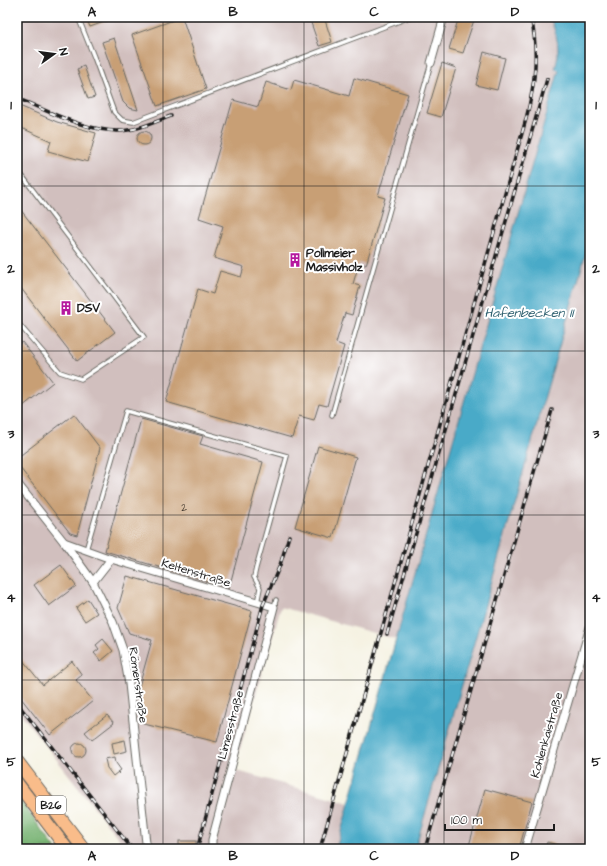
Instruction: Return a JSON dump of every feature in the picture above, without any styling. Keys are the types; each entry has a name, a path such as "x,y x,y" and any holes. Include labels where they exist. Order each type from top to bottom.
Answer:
{"main road":[{"name":"B26","path":"17,761 84,849"},
{"path":"17,783 67,849"}],"street":[{"path":"431,63 444,17"},
{"name":"Römerstraße","path":"17,483 64,542 93,582 113,622 123,650 146,843 148,849"},
{"name":"Keltenstraße","path":"64,542 111,559 256,603 275,604"},
{"path":"93,582 111,559"},
{"name":"Limesstraße","path":"212,849 212,840 275,604"},
{"name":"Kohlenkaistraße","path":"525,849 590,627"}],"lane":[{"path":"78,17 114,112 122,120 132,122 410,17"},
{"path":"332,415 431,63"},
{"path":"17,169 144,337 81,379 60,372 17,322"},
{"path":"86,550 126,411 287,456 254,577 260,588 256,603"}],"shaded area":[{"path":"17,17 590,17 590,849 127,849 17,709","holes":["281,607 420,646 377,811 234,770"]}],"green space":[{"path":"17,796 56,849 17,849"}],"water":[{"name":"Hafenbecken II","path":"550,17 590,17 590,239 415,849 336,849 559,70 555,69 558,48 555,30"}],"building":[{"path":"86,17 115,17 115,18 90,27"},
{"path":"182,17 206,89 157,106 132,35"},
{"path":"309,17 324,17 332,42 319,46"},
{"path":"459,17 475,17 463,53 449,49"},
{"path":"114,38 138,110 129,108 123,102 102,42"},
{"path":"484,52 505,58 497,90 476,85"},
{"path":"442,63 456,68 441,117 427,113"},
{"path":"84,66 95,97 88,99 77,69"},
{"name":"Pollmeier Massivholz","path":"354,78 408,94 378,196 385,198 366,265 359,263 353,284 360,286 352,315 345,313 336,343 344,346 327,406 319,404 314,420 299,416 292,438 166,402 198,289 213,294 220,271 241,277 244,267 214,258 223,226 199,218 233,100 258,107 266,82 291,90 294,80 349,96"},
{"path":"17,105 57,122 96,133 88,162 48,151 51,141 17,126"},
{"path":"144,131 149,133 151,138 149,143 144,145 139,143 137,138 139,133"},
{"name":"DSV","path":"17,205 115,332 77,361 17,283"},
{"path":"22,342 53,382 17,411 17,345"},
{"path":"74,414 100,448 77,535 70,533 17,464 17,458"},
{"path":"141,419 203,436 200,444 263,462 229,588 105,551"},
{"path":"318,446 356,457 333,538 295,527"},
{"path":"61,565 76,586 49,606 34,585"},
{"path":"127,576 252,611 217,742 144,724 138,690 152,640 129,633 118,608"},
{"path":"88,599 97,613 85,621 76,608"},
{"path":"103,639 113,651 101,661 94,653 99,649 96,645"},
{"path":"21,658 43,685 72,661 82,675 76,680 93,701 50,735 17,693 17,661"},
{"path":"107,715 114,723 92,740 85,732"},
{"path":"125,740 127,751 114,754 112,743"},
{"path":"76,743 82,743 86,747 86,753 82,757 76,757 72,753 72,747"},
{"path":"115,757 116,763 121,770 113,776 107,768 105,759"},
{"path":"485,789 532,802 519,849 468,849"},
{"path":"179,841 196,841 196,849 179,849"},
{"path":"547,842 566,847 566,849 545,849"}],"railway":[{"path":"320,849 526,119 532,93 535,68 535,43 531,17"},
{"path":"387,634 547,79"},
{"path":"17,98 71,121 86,126 115,131 134,129 171,116"},
{"path":"425,849 552,410"},
{"path":"198,849 263,605 280,565 289,536"},
{"path":"17,703 132,849"}],"place":[{"name":"Pollmeier Massivholz","path":"295,260"},
{"name":"DSV","path":"66,308"}]}
